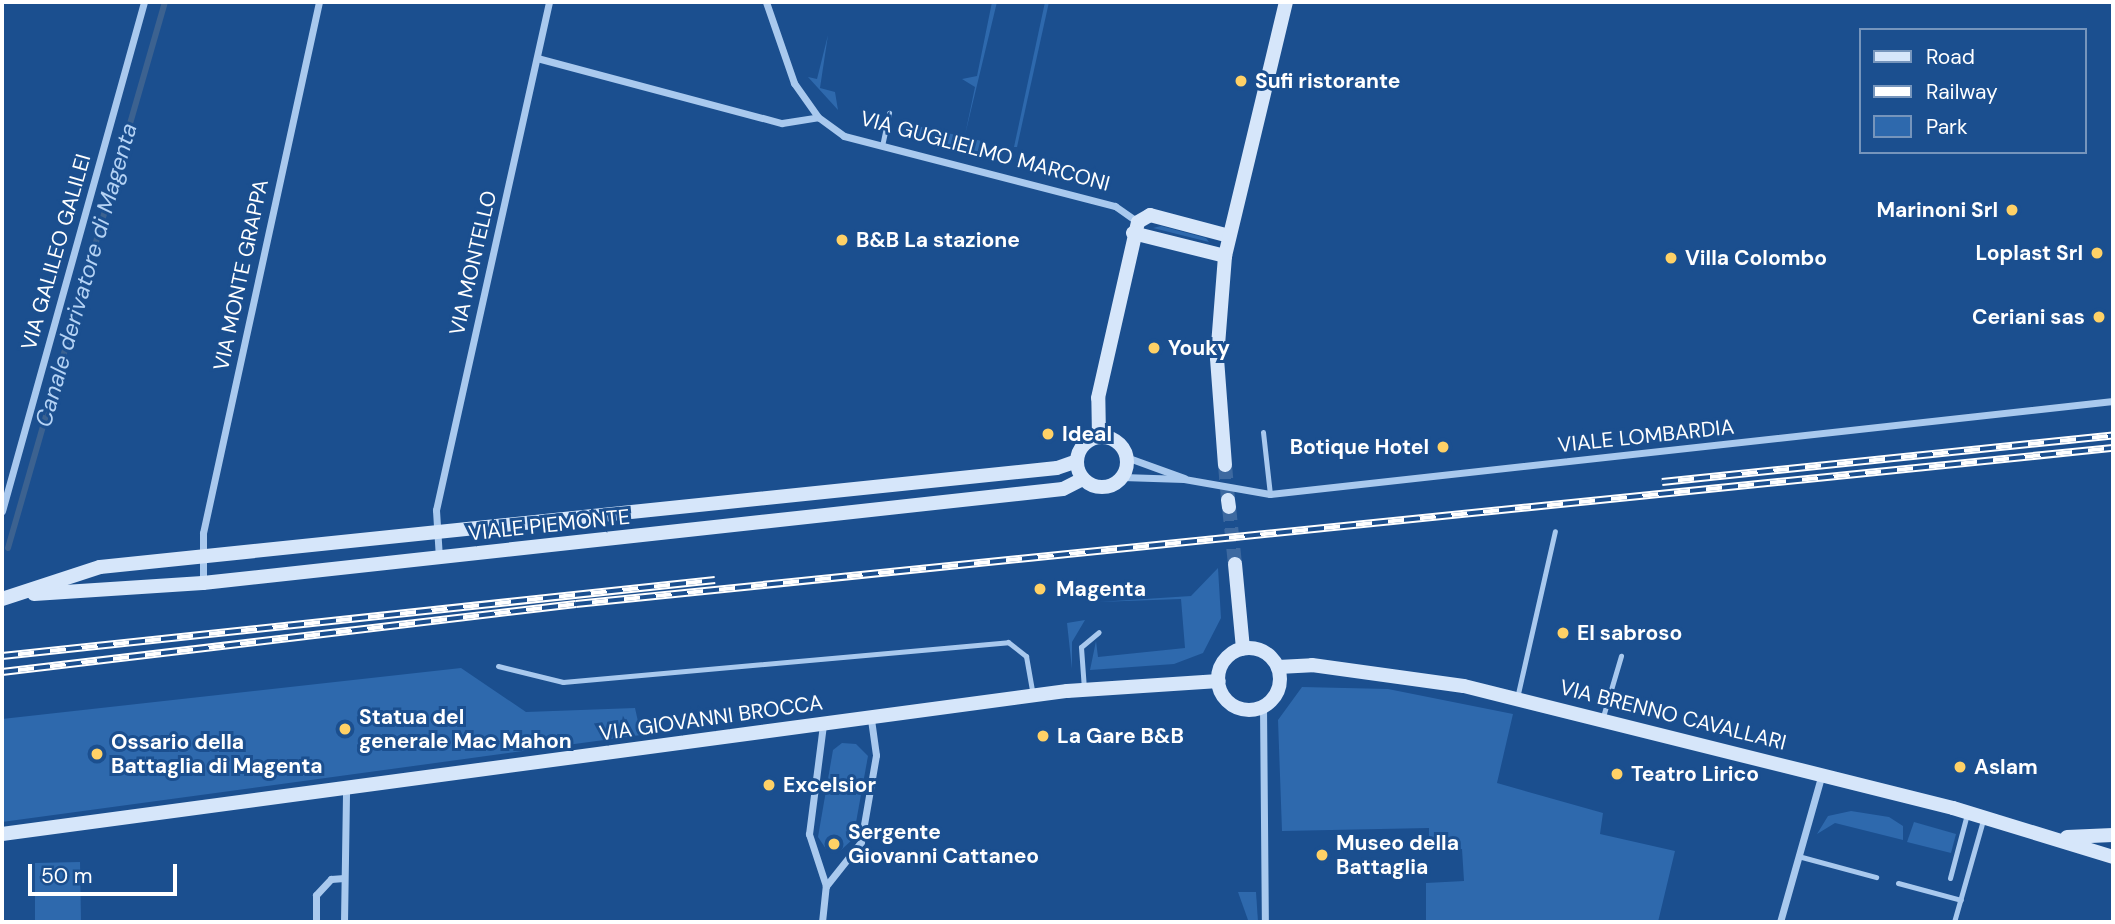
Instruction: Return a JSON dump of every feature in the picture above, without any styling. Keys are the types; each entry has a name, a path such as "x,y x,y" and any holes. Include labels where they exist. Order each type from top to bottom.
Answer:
{"street":[{"name":"VIA GALILEO GALILEI","path":"2,511 144,2"},
{"name":"VIA MONTE GRAPPA","path":"203,583 200,556 319,2"},
{"name":"VIA MONTELLO","path":"439,558 436,532 549,2"},
{"path":"537,58 782,123 818,117 794,83 765,2"},
{"path":"1225,465 1217,358 1224,256 1286,2"},
{"name":"VIA GUGLIELMO MARCONI","path":"818,117 844,135 1115,206 1135,228 1224,256"},
{"path":"1099,437 1098,398 1135,228 1150,215 1228,236"},
{"name":"VIALE LOMBARDIA","path":"1122,477 1184,479 1270,494 2113,401"},
{"path":"1099,437 1114,440 1126,457 1122,477 1103,487 1083,479 1077,461 1083,445 1099,437"},
{"name":"VIALE LOMBARDIA","path":"1126,457 1184,479"},
{"name":"VIALE PIEMONTE","path":"8,597 100,567 1043,470 1077,461"},
{"name":"VIALE PIEMONTE","path":"8,597 203,583 439,558 1063,489 1083,479"},
{"path":"1235,565 1243,649"},
{"path":"1264,706 1234,705 1219,681 1224,661 1243,649 1267,653 1278,667 1278,691 1264,706 1265,922"},
{"name":"VIA BRENNO CAVALLARI","path":"1278,667 1361,671 1517,698 1968,812 2113,857"},
{"name":"VIA GIOVANNI BROCCA","path":"2,834 346,791 1033,695 1084,689 1219,681"},
{"path":"825,886 861,842 876,755 872,718"},
{"path":"822,922 825,886 809,834 823,724"},
{"path":"1780,922 1822,774"},
{"path":"344,922 346,791"},
{"name":"VIA BRENNO CAVALLARI","path":"2052,837 2113,835"},
{"path":"316,922 316,895 331,879 344,878"}],"lane":[{"path":"882,146 889,113"},
{"path":"1263,432 1270,494"},
{"path":"1517,698 1555,531"},
{"path":"1084,689 1081,647 1099,632"},
{"path":"498,666 563,682 1008,642 1026,656 1033,695"},
{"path":"1602,720 1621,656"},
{"path":"1950,878 1968,812"},
{"path":"1954,922 1984,817"},
{"path":"1798,856 1876,877"},
{"path":"1898,883 1961,900"}],"green space":[{"path":"992,2 997,2 965,135 975,87 962,79 977,76"},
{"path":"1045,2 1049,2 1017,147 1014,147"},
{"path":"828,35 820,88 835,92 838,110 808,77 817,79"},
{"path":"900,122 982,141 980,152 898,132"},
{"path":"1161,226 1206,238 1209,242 1153,228"},
{"path":"1218,568 1221,618 1203,653 1174,664 1090,670 1096,641 1098,657 1185,648 1181,599 1098,602 1191,596"},
{"path":"1085,620 1072,642 1072,669 1067,623"},
{"path":"461,668 526,712 635,708 641,735 2,822 2,719"},
{"path":"1302,687 1388,689 1513,714 1497,783 1603,813 1600,834 1675,851 1658,922 1426,922 1426,883 1464,881 1462,849 1429,850 1429,828 1282,831 1278,720"},
{"path":"842,743 856,744 868,756 853,839 840,851 826,849 818,837 833,750"},
{"path":"1851,811 1889,817 1903,826 1903,840 1835,823 1817,834 1828,816"},
{"path":"1914,822 1956,834 1951,853 1907,842"},
{"path":"80,862 81,922 35,922 35,863"},
{"path":"1238,892 1256,892 1258,922 1248,920"}],"waterway":[{"name":"Canale derivatore di Magenta","path":"8,548 165,2"}],"tunnel":[{"path":"1225,465 1228,500"},
{"path":"1229,507 1235,564"}],"railway":[{"path":"1662,482 2113,435"},
{"path":"2,672 576,604 2113,448"},
{"path":"2,656 715,580"}],"place":[{"name":"Sufi ristorante","path":"1241,81"},
{"name":"Marinoni Srl","path":"2012,210"},
{"name":"B&B La stazione","path":"842,240"},
{"name":"Loplast Srl","path":"2097,253"},
{"name":"Villa Colombo","path":"1671,258"},
{"name":"Ceriani sas","path":"2099,317"},
{"name":"Youky","path":"1154,348"},
{"name":"Ideal","path":"1048,434"},
{"name":"Botique Hotel","path":"1443,447"},
{"name":"Magenta","path":"1040,589"},
{"name":"El sabroso","path":"1563,633"},
{"name":"Statua del generale Mac Mahon","path":"345,729"},
{"name":"La Gare B&B","path":"1043,736"},
{"name":"Ossario della Battaglia di Magenta","path":"97,754"},
{"name":"Aslam","path":"1960,767"},
{"name":"Teatro Lirico","path":"1617,774"},
{"name":"Excelsior","path":"769,785"},
{"name":"Sergente Giovanni Cattaneo","path":"834,844"},
{"name":"Museo della Battaglia","path":"1322,855"}]}
